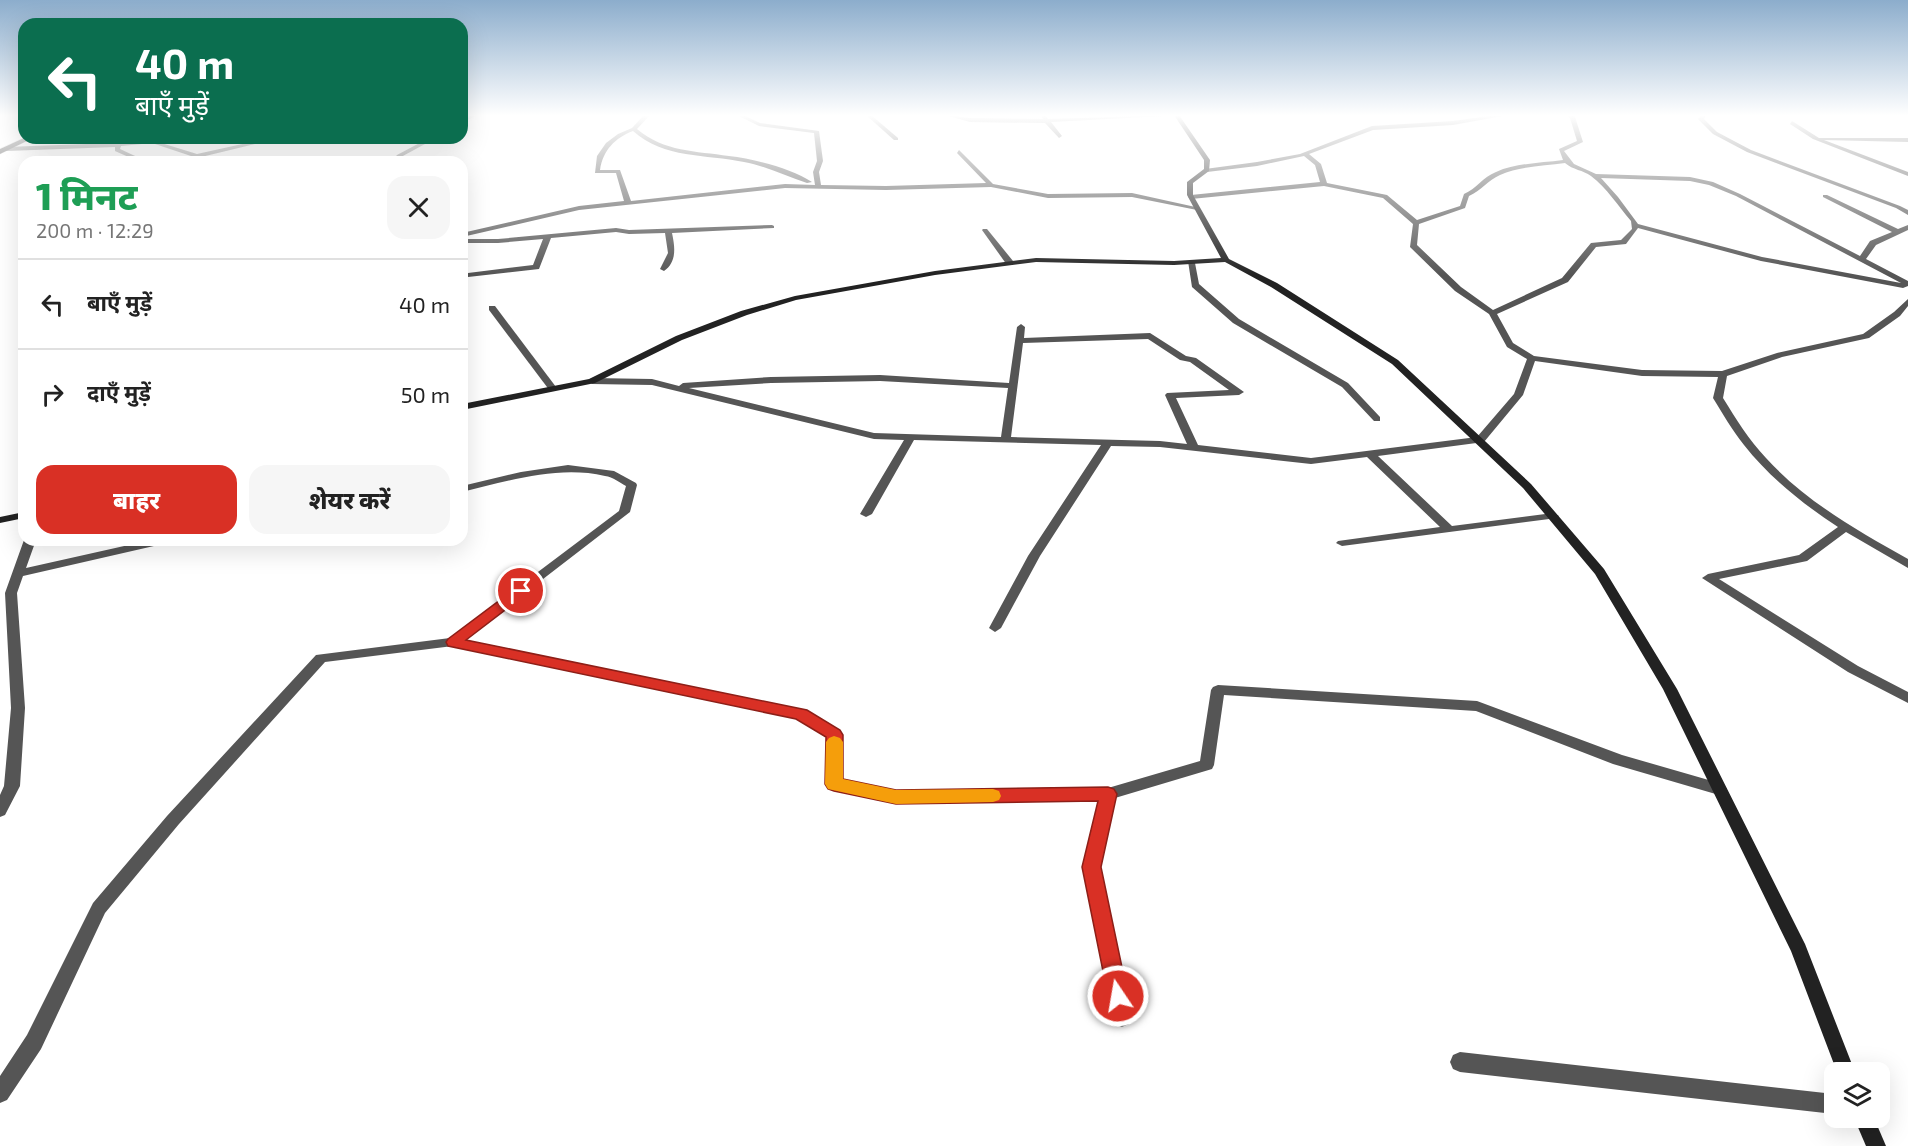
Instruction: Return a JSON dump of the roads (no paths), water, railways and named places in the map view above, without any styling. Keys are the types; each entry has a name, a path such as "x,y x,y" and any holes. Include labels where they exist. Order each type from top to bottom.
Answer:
{"street":[{"path":"597,168 597,172 618,171 628,202"},
{"path":"769,168 818,186"},
{"path":"817,168 818,186"},
{"path":"974,168 991,185"},
{"path":"1220,168 1207,170 1190,182 1194,203 1226,260"},
{"path":"1319,168 1324,184"},
{"path":"1416,223 1463,207 1466,195 1479,190 1488,178 1515,168"},
{"path":"1577,168 1595,176 1690,178 1711,183 1908,285"},
{"path":"1796,168 1898,207 1908,213"},
{"path":"1891,168 1908,174"},
{"path":"1895,170 1908,170"},
{"path":"1492,313 1565,280 1594,245 1623,242 1635,229 1634,221 1595,176"},
{"path":"468,234 579,208 785,186 886,188 991,185 1048,196 1132,195 1194,203 1324,184 1385,196 1416,223"},
{"path":"1825,196 1898,232"},
{"path":"1416,223 1413,245 1458,290 1492,313 1510,345 1532,358 1642,373 1724,374 1780,355 1866,336 1897,314 1908,301"},
{"path":"1635,225 1761,259 1908,285"},
{"path":"468,241 498,241 616,230 629,232 772,227"},
{"path":"1861,260 1873,243 1908,227"},
{"path":"985,230 1010,263"},
{"path":"664,269 672,254 668,231"},
{"path":"468,275 536,267 548,236"},
{"path":"592,381 679,338 744,313 775,304 878,283 1010,263 1047,260 1191,263 1226,260 1274,285 1395,362 1527,486 1600,572 1670,689 1799,950 1842,1062"},
{"path":"1191,263 1196,285 1236,321 1345,385 1377,419"},
{"path":"492,308 553,389"},
{"path":"1005,441 1022,327"},
{"path":"1020,341 1150,336 1183,358 1193,360 1239,392 1170,395 1194,448"},
{"path":"468,405 592,381 652,382 874,436 1160,444 1311,461 1480,440 1518,395 1532,358"},
{"path":"1724,374 1718,398 1748,442 1789,485 1845,528 1908,564"},
{"path":"673,387 771,380 880,378 1014,386"},
{"path":"866,514 911,437"},
{"path":"995,628 1034,556 1108,443"},
{"path":"1370,454 1449,529"},
{"path":"453,642 624,512 632,485 610,473 568,468 521,475 468,488"},
{"path":"0,520 18,516"},
{"path":"1342,543 1552,516"},
{"path":"1845,528 1803,558 1708,578 1853,669 1908,698"},
{"path":"0,811 12,786 18,708 11,593 28,546"},
{"path":"18,573 140,546"},
{"path":"0,1093 33,1042 99,908 173,820 321,658 453,642 801,714 834,735 834,784 896,797 1108,794 1207,765 1218,690 1477,706 1618,760 1719,789"},
{"path":"1108,794 1092,867 1122,1018"},
{"path":"1460,1062 1824,1103"},
{"path":"1868,1128 1876,1146"}]}
